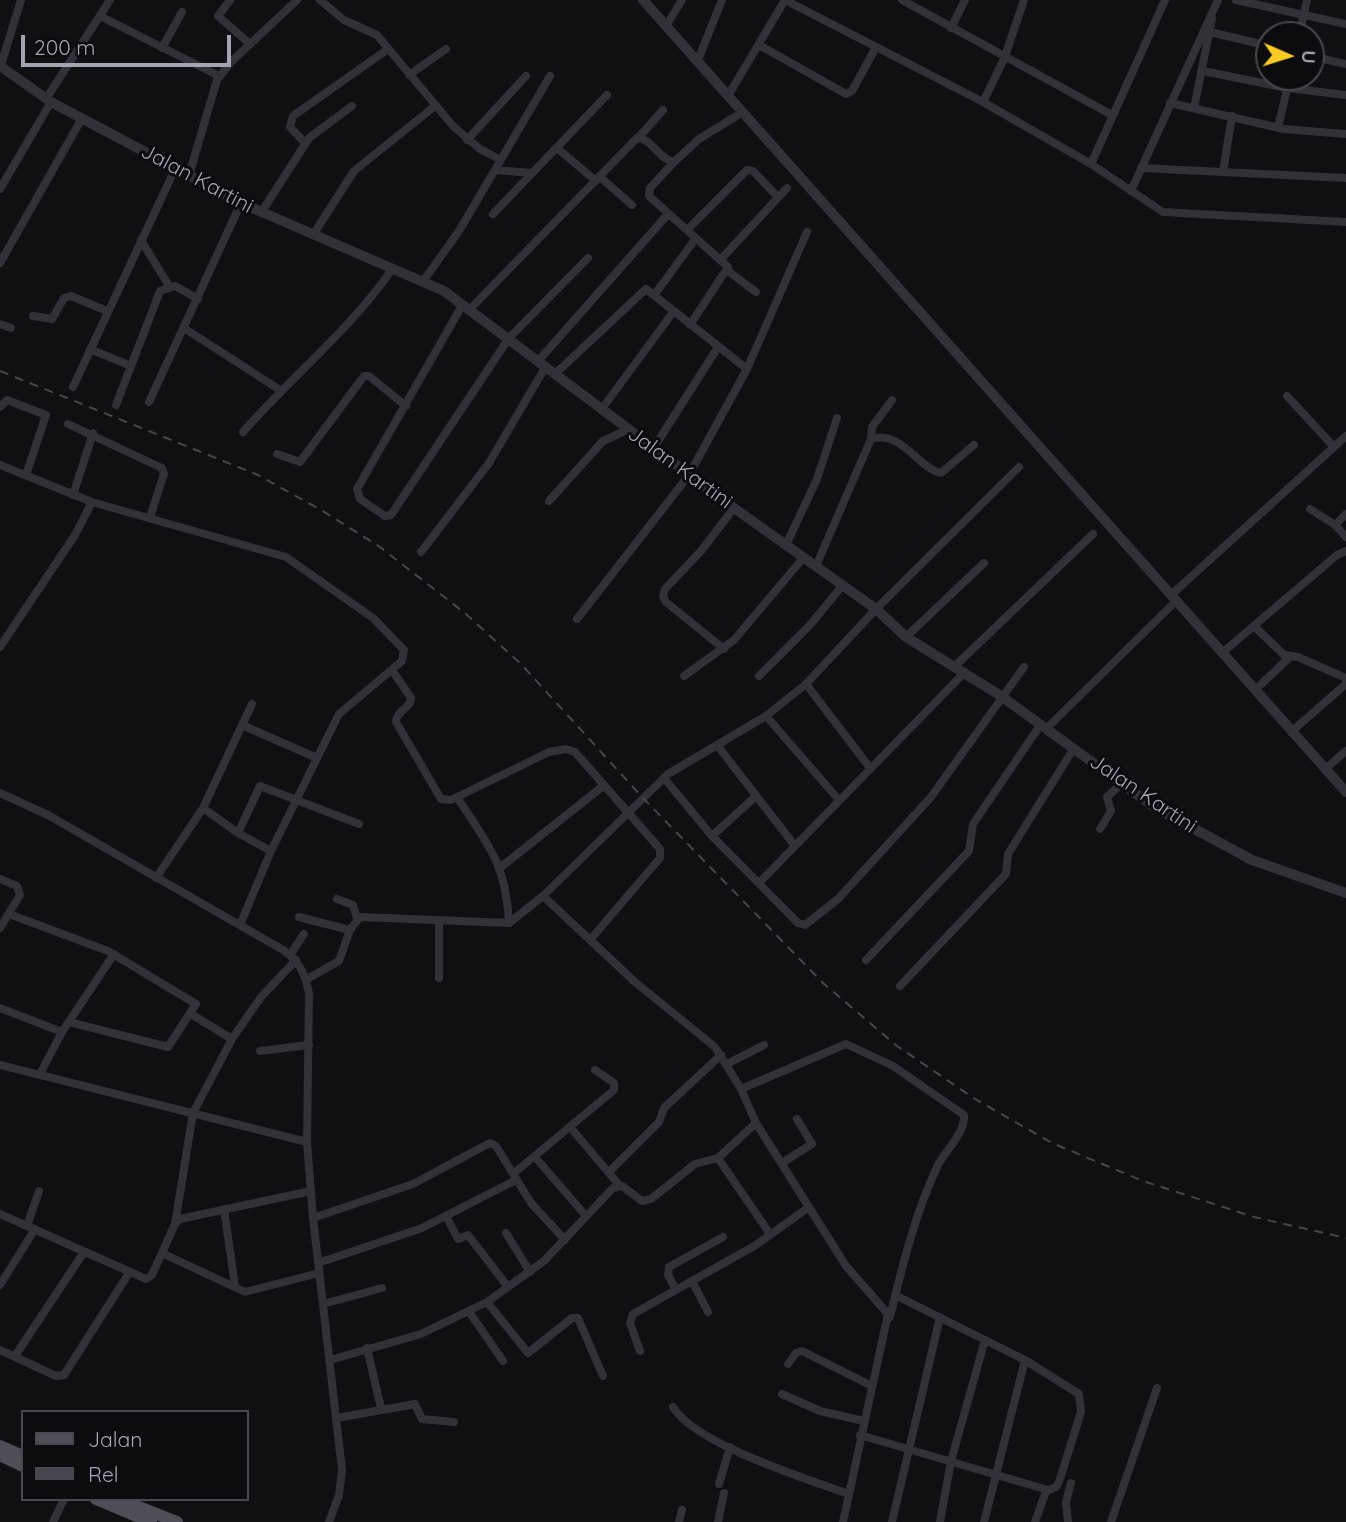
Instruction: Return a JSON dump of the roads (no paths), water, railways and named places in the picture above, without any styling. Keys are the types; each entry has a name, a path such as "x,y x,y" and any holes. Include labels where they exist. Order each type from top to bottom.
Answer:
{"main road":[{"path":"0,1446 21,1455"},
{"path":"0,1455 21,1465"},
{"path":"101,1501 151,1522"},
{"path":"124,1501 177,1522"}],"street":[{"path":"0,67 21,0"},
{"path":"0,189 48,101 110,0"},
{"path":"230,0 218,16 250,44"},
{"path":"190,175 200,147 213,88 219,76 297,0"},
{"path":"320,0 344,20 377,35 435,106 467,140 501,160"},
{"path":"643,0 1346,792"},
{"path":"666,26 682,0"},
{"path":"698,61 722,0"},
{"path":"729,94 785,0 983,102 1091,164 1168,214 1346,222"},
{"path":"902,0 1004,59 1112,115"},
{"path":"951,29 965,0"},
{"path":"983,102 1004,59 1024,0"},
{"path":"1091,164 1165,0"},
{"path":"1131,191 1218,0"},
{"path":"1236,0 1346,24"},
{"path":"1302,21 1307,0"},
{"path":"1194,108 1214,9"},
{"path":"162,48 182,12"},
{"path":"100,16 219,76"},
{"path":"1210,32 1255,43"},
{"path":"759,45 846,94 852,92 876,47"},
{"path":"305,143 290,127 293,116 388,49"},
{"path":"409,75 446,49"},
{"path":"1325,59 1346,64"},
{"name":"Jalan Kartini","path":"0,67 48,101 81,120 241,203 424,280 509,338 653,449 876,609 906,637 1001,696 1160,811 1252,860 1346,892"},
{"path":"1203,71 1255,82"},
{"path":"467,140 526,76"},
{"path":"424,280 459,231 551,76"},
{"path":"1278,127 1286,91"},
{"path":"1316,91 1346,94"},
{"path":"493,214 607,94"},
{"path":"1170,103 1278,127 1346,134"},
{"path":"261,213 305,143 352,106"},
{"path":"313,235 354,171 435,106"},
{"path":"588,258 509,338 391,515 387,516 359,499 357,489 466,307 598,179 663,110"},
{"path":"690,326 728,271 727,263 668,214 649,192 674,162 699,139 743,113"},
{"path":"1223,172 1232,116"},
{"path":"0,263 81,120"},
{"path":"639,137 666,159 674,162"},
{"path":"557,148 632,205"},
{"path":"73,387 176,167"},
{"path":"1141,168 1346,178"},
{"path":"495,170 533,173"},
{"path":"687,230 747,170 752,171 778,197"},
{"path":"721,258 787,188"},
{"path":"149,402 241,203"},
{"path":"421,552 489,463 543,363 668,214"},
{"path":"577,619 689,475 747,369 807,232"},
{"path":"655,294 696,238"},
{"path":"141,240 169,286"},
{"path":"243,432 280,390 362,310 393,268"},
{"path":"728,271 756,292"},
{"path":"116,405 160,291 175,286 198,299"},
{"path":"556,373 591,343 644,290 655,294 690,326 747,369"},
{"path":"33,316 52,319 68,296 107,311"},
{"path":"601,410 674,311"},
{"path":"0,324 11,328"},
{"path":"184,328 280,390"},
{"path":"653,449 718,347"},
{"path":"90,349 131,366"},
{"path":"277,454 300,462 364,376 369,376 406,406"},
{"path":"1287,396 1334,447"},
{"path":"0,407 7,400 46,415 26,475"},
{"path":"816,566 870,439 872,427 892,400"},
{"path":"786,545 817,479 838,418"},
{"path":"68,424 93,433 162,468 164,474 150,517"},
{"path":"549,501 603,441 627,429"},
{"path":"73,495 93,433"},
{"path":"866,960 970,851 972,824 1044,726 1173,598 1346,436"},
{"path":"870,439 881,437 903,446 929,467 942,473 974,445"},
{"path":"0,465 92,502 293,560 373,618 402,647 403,659 342,709 271,851 240,925"},
{"path":"307,979 339,961 357,918 365,916 509,923 543,896 627,811 664,778 766,716 806,684 876,609 1019,467"},
{"path":"0,647 75,535 92,502"},
{"path":"724,649 666,602 663,596 665,589 707,544 734,508"},
{"path":"1310,509 1335,525 1346,537"},
{"path":"1335,525 1346,514"},
{"path":"955,666 1093,534"},
{"path":"1222,653 1337,555 1346,551"},
{"path":"684,676 724,649 773,596 804,557"},
{"path":"906,637 984,563"},
{"path":"759,676 810,625 842,586"},
{"path":"1254,626 1281,653 1346,678"},
{"path":"1255,690 1291,656"},
{"path":"664,778 712,836 797,923 807,925 838,899 932,797 1024,667"},
{"path":"392,670 412,700 397,715 396,722 437,796 448,801 559,749 575,752 660,849 660,858 590,940"},
{"path":"759,883 965,672"},
{"path":"806,684 870,768"},
{"path":"1291,732 1346,684"},
{"path":"156,878 203,808 252,704"},
{"path":"766,716 839,800"},
{"path":"242,725 317,758"},
{"path":"718,745 755,797 795,846"},
{"path":"900,986 1006,874 1008,854 1074,748"},
{"path":"1325,769 1346,751"},
{"path":"1100,829 1111,811 1107,797 1122,783"},
{"path":"238,833 260,786 359,824"},
{"path":"501,867 603,787"},
{"path":"0,793 48,816 240,925 293,958 307,979 307,1142 342,1479 329,1522"},
{"path":"457,797 501,867 506,883 509,923"},
{"path":"712,836 755,797"},
{"path":"203,808 238,833 271,851"},
{"path":"0,879 20,892 0,928"},
{"path":"543,896 721,1055 741,1089 756,1123 846,1266 890,1317"},
{"path":"337,899 353,905 357,918"},
{"path":"9,914 114,954 193,1000 196,1006 172,1045 166,1048 69,1022"},
{"path":"299,917 350,930"},
{"path":"439,920 439,978"},
{"path":"0,1214 129,1273 144,1278 150,1277 175,1224 193,1113 232,1039 261,997 293,958 304,934"},
{"path":"40,1074 62,1032 114,954"},
{"path":"0,1008 62,1032"},
{"path":"191,1014 232,1039"},
{"path":"741,1089 846,1044 893,1066 964,1115 963,1125 936,1169 908,1247 860,1435 843,1522"},
{"path":"260,1051 309,1045"},
{"path":"727,1064 764,1045"},
{"path":"609,1172 659,1122 664,1108 721,1055"},
{"path":"0,1065 307,1142"},
{"path":"318,1263 415,1231 514,1177 615,1088 614,1083 594,1070"},
{"path":"782,1163 812,1144 797,1119"},
{"path":"569,1127 620,1186 638,1199 648,1201 691,1166 718,1158 756,1123"},
{"path":"313,1218 413,1184 490,1143 496,1146 535,1209 565,1241"},
{"path":"535,1157 586,1216"},
{"path":"718,1158 770,1234"},
{"path":"330,1360 421,1334 470,1313 530,1272 565,1241 614,1188 620,1186"},
{"path":"0,1285 31,1228 39,1191"},
{"path":"175,1224 184,1218 311,1191"},
{"path":"640,1351 630,1323 632,1315 809,1208"},
{"path":"224,1209 235,1286"},
{"path":"446,1216 458,1239 468,1235 508,1287"},
{"path":"506,1233 530,1272"},
{"path":"676,1290 668,1275 668,1267 723,1237"},
{"path":"15,1356 84,1252"},
{"path":"162,1253 247,1292 319,1273"},
{"path":"0,1350 56,1376 66,1374 129,1273"},
{"path":"692,1281 708,1312"},
{"path":"323,1304 382,1288"},
{"path":"860,1435 1048,1490 1056,1488 1059,1482 1081,1412 1081,1398 1076,1390 1025,1360 895,1295"},
{"path":"487,1302 528,1353 572,1318 578,1318 603,1376"},
{"path":"470,1313 503,1361"},
{"path":"892,1522 940,1317"},
{"path":"940,1522 951,1461 985,1340"},
{"path":"367,1348 381,1408"},
{"path":"788,1364 796,1353 802,1351 872,1386"},
{"path":"984,1522 994,1473 1025,1360"},
{"path":"1111,1522 1157,1388"},
{"path":"782,1394 820,1411 864,1420"},
{"path":"337,1418 415,1404 422,1419 454,1422"},
{"path":"673,1407 689,1426 730,1447 848,1494"},
{"path":"719,1484 730,1447"},
{"path":"1068,1522 1066,1502 1071,1483"},
{"path":"1035,1522 1048,1490"},
{"path":"718,1522 724,1493"},
{"path":"53,1522 63,1501"},
{"path":"679,1522 682,1510"}],"railway":[{"path":"0,371 258,475 380,547 466,614 521,664 642,797 823,983 897,1046 975,1099 1052,1143 1143,1181 1254,1217 1346,1238"}]}
